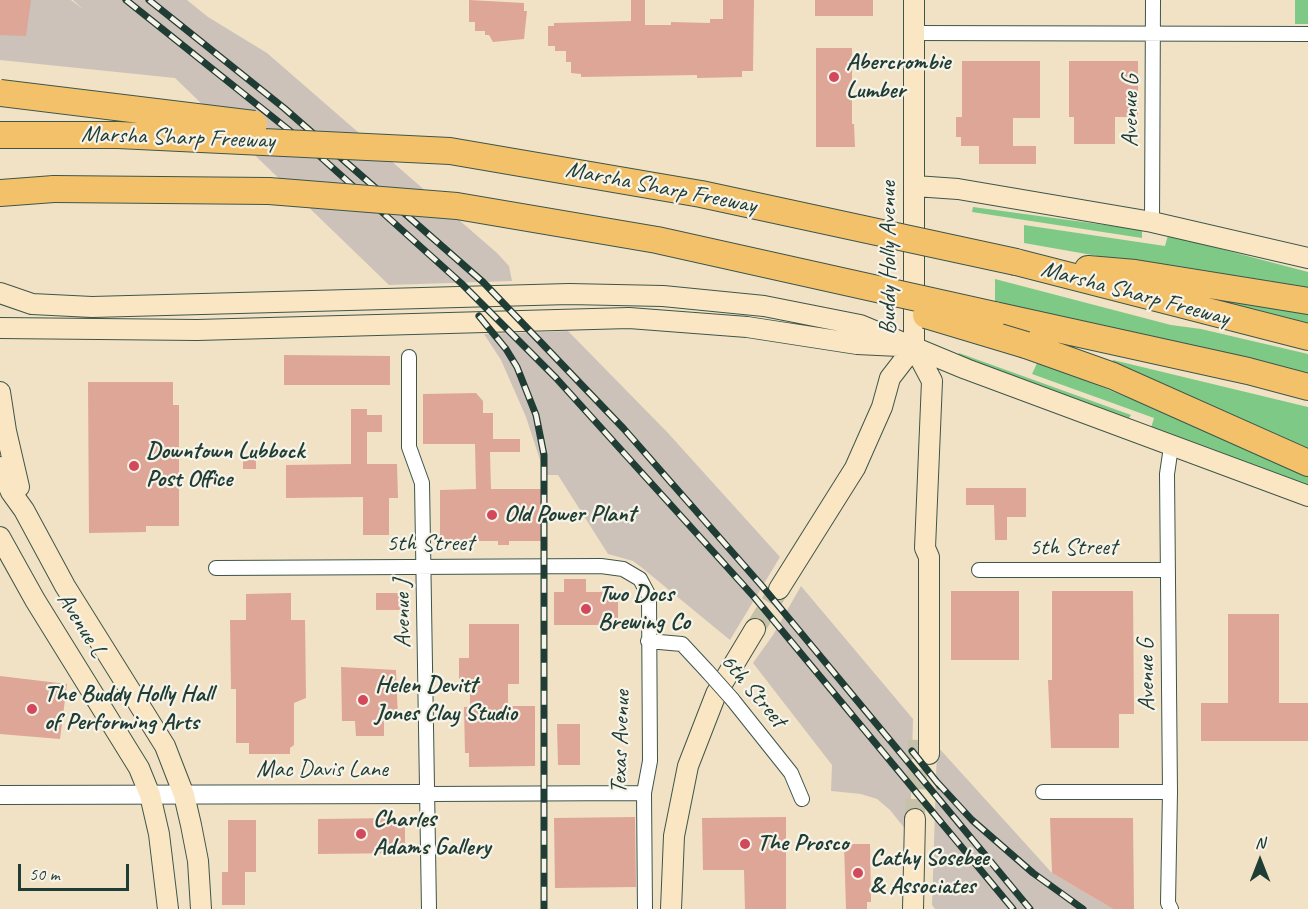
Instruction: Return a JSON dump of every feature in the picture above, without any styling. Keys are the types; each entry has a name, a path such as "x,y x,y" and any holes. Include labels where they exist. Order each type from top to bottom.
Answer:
{"highway":[{"path":"0,93 161,114 395,138 450,151"},
{"name":"Marsha Sharp Freeway","path":"0,135 118,135 450,151 701,194 1016,262 1308,337"},
{"name":"Marsha Sharp Freeway","path":"0,187 269,191 457,206 657,240 1248,371 1308,387"},
{"path":"0,193 54,189"},
{"path":"716,253 1026,345 1113,376 1308,463"},
{"path":"1016,262 1135,273 1308,301"}],"main road":[{"name":"Buddy Holly Avenue","path":"914,0 914,347 932,381 925,548 929,557 923,747"},
{"path":"915,186 958,189 1152,222 1308,258"},
{"path":"0,292 32,304 92,307 569,294 663,296 764,306 860,325 1171,447 1308,496"},
{"path":"0,328 197,330 629,318 737,326 857,344 914,347"},
{"path":"0,343 6,334 26,329"},
{"path":"779,589 855,468 878,416 890,378 914,347"},
{"path":"0,392 6,431 24,510"},
{"name":"Avenue L","path":"0,467 11,492 24,510 65,586 165,747 184,795 198,861 201,909"},
{"name":"Avenue L","path":"0,537 35,600 139,768 150,795 165,869 168,909"},
{"path":"671,909 674,836 688,766 716,694 755,628"},
{"path":"913,909 921,826 924,909"}],"street":[{"name":"Avenue G","path":"1152,222 1154,0"},
{"path":"913,33 1308,34"},
{"name":"Avenue J","path":"409,357 409,447 422,483 429,909"},
{"name":"Avenue G","path":"1170,906 1167,474 1171,447"},
{"name":"5th Street","path":"216,568 608,566 623,570 640,579"},
{"name":"5th Street","path":"979,570 1168,570"},
{"name":"Texas Avenue","path":"640,579 649,596 650,761 644,793 645,909"},
{"name":"6th Street","path":"648,641 682,644 732,699 791,773 802,799"},
{"path":"1043,792 1170,792"},
{"name":"Mac Davis Lane","path":"0,795 644,793"}],"shaded area":[{"path":"0,0 71,0 84,10 73,0 187,0 208,17 267,53 497,253 509,266 512,281 389,285 175,78 0,60"},
{"path":"568,331 668,433 780,557 730,640 633,561 608,554 558,475 545,475 526,417 501,360 484,334"},
{"path":"801,586 913,719 910,835 890,810 877,799 861,794 831,791 832,765 753,663 773,635"},
{"path":"937,746 1052,873 1113,909 935,909 932,905"}],"green space":[{"path":"1295,0 1308,0 1308,24 1295,24"},
{"path":"973,207 1142,230 1142,238 972,212"},
{"path":"1024,225 1165,246 1168,235 1308,272 1308,293 1024,243"},
{"path":"995,279 1171,325 1201,329 1308,354 1308,379 995,304"},
{"path":"1224,298 1308,310 1308,326 1199,300"},
{"path":"959,353 1131,415 1127,421 957,358"},
{"path":"1113,360 1308,407 1308,453 1111,367"},
{"path":"1038,361 1308,471 1308,487 1151,428 1154,418 1032,374"}],"building":[{"path":"0,0 31,0 26,36 0,35"},
{"path":"469,0 524,3 524,11 527,11 524,39 493,42 489,35 485,35 485,31 475,31 475,22 469,22"},
{"path":"631,0 645,0 645,25 671,25 671,22 710,23 710,19 723,19 723,0 754,0 753,71 742,71 742,77 697,78 697,75 581,77 581,74 571,73 571,62 566,62 566,51 555,51 555,46 548,46 548,26 554,26 554,23 631,21"},
{"path":"815,0 873,0 873,16 815,16"},
{"name":"Abercrombie Lumber","path":"816,48 852,48 852,124 854,124 855,147 816,147"},
{"path":"962,61 1040,61 1040,118 1013,118 1013,146 1036,146 1036,164 979,164 979,146 961,146 961,137 956,137 956,117 962,117"},
{"path":"1069,61 1138,61 1138,117 1115,117 1115,144 1074,144 1074,117 1069,117"},
{"path":"284,355 390,356 390,385 284,385"},
{"name":"Downtown Lubbock Post Office","path":"88,382 173,382 173,405 179,405 179,526 146,526 146,532 89,533"},
{"path":"476,393 483,401 483,413 493,413 493,439 520,439 520,452 490,452 491,489 543,489 543,541 509,541 509,545 498,545 498,541 440,541 440,490 476,489 475,444 423,444 423,394"},
{"path":"351,409 367,409 367,415 382,415 382,432 367,432 367,464 397,464 398,498 389,498 389,535 363,535 363,497 286,498 286,465 351,464"},
{"path":"243,457 256,457 256,469 243,469"},
{"path":"966,488 1026,488 1026,517 1007,517 1007,540 995,540 994,505 966,505"},
{"name":"Two Docs Brewing Co","path":"564,579 586,579 586,592 618,592 618,625 554,625 554,592 564,592"},
{"path":"951,591 1019,591 1019,660 951,660"},
{"path":"1052,591 1133,591 1134,714 1119,714 1119,748 1051,748 1048,680 1052,680"},
{"path":"291,593 291,620 305,620 306,698 294,703 294,745 290,748 290,754 249,754 249,743 236,743 236,689 231,689 230,620 246,620 246,594"},
{"path":"376,593 401,593 401,610 376,610"},
{"path":"1228,614 1279,614 1279,703 1308,703 1308,741 1201,741 1201,703 1228,703"},
{"path":"469,624 519,624 519,684 508,684 508,706 535,706 535,766 469,767 469,753 465,753 464,707 470,707 470,684 459,684 459,658 469,658"},
{"name":"Helen Devitt Jones Clay Studio","path":"341,667 396,670 398,720 384,720 384,736 356,736 355,721 342,721"},
{"name":"The Buddy Holly Hall of Performing Arts","path":"0,676 67,684 60,739 0,734"},
{"path":"557,724 580,724 580,765 558,765"},
{"path":"635,817 636,887 555,888 554,818"},
{"name":"The Prosco","path":"786,817 786,909 745,909 744,870 703,870 702,818"},
{"name":"Charles Adams Gallery","path":"398,818 405,823 405,853 318,854 318,819"},
{"path":"1050,818 1133,818 1134,909 1113,909 1052,873"},
{"path":"228,820 256,820 256,872 245,872 245,905 222,905 222,872 228,872"},
{"name":"Cathy Sosebee & Associates","path":"844,844 870,844 871,902 867,902 867,909 846,909"}],"tunnel":[{"path":"755,629 779,589"},
{"path":"915,819 918,740"}],"railway":[{"path":"126,0 305,143 461,283 556,378 755,598 1013,909"},
{"path":"149,0 284,108 483,282 624,429 762,586 1030,909"},
{"path":"479,316 506,349 517,367 536,415 544,455 544,909"},
{"path":"912,751 940,786"},
{"path":"936,781 972,820 1033,873 1083,909"}],"place":[{"name":"Abercrombie Lumber","path":"834,77"},
{"name":"Downtown Lubbock Post Office","path":"134,466"},
{"name":"Old Power Plant","path":"492,515"},
{"name":"Two Docs Brewing Co","path":"586,609"},
{"name":"Helen Devitt Jones Clay Studio","path":"363,700"},
{"name":"The Buddy Holly Hall of Performing Arts","path":"32,709"},
{"name":"Charles Adams Gallery","path":"361,834"},
{"name":"The Prosco","path":"745,844"},
{"name":"Cathy Sosebee & Associates","path":"858,873"}]}
